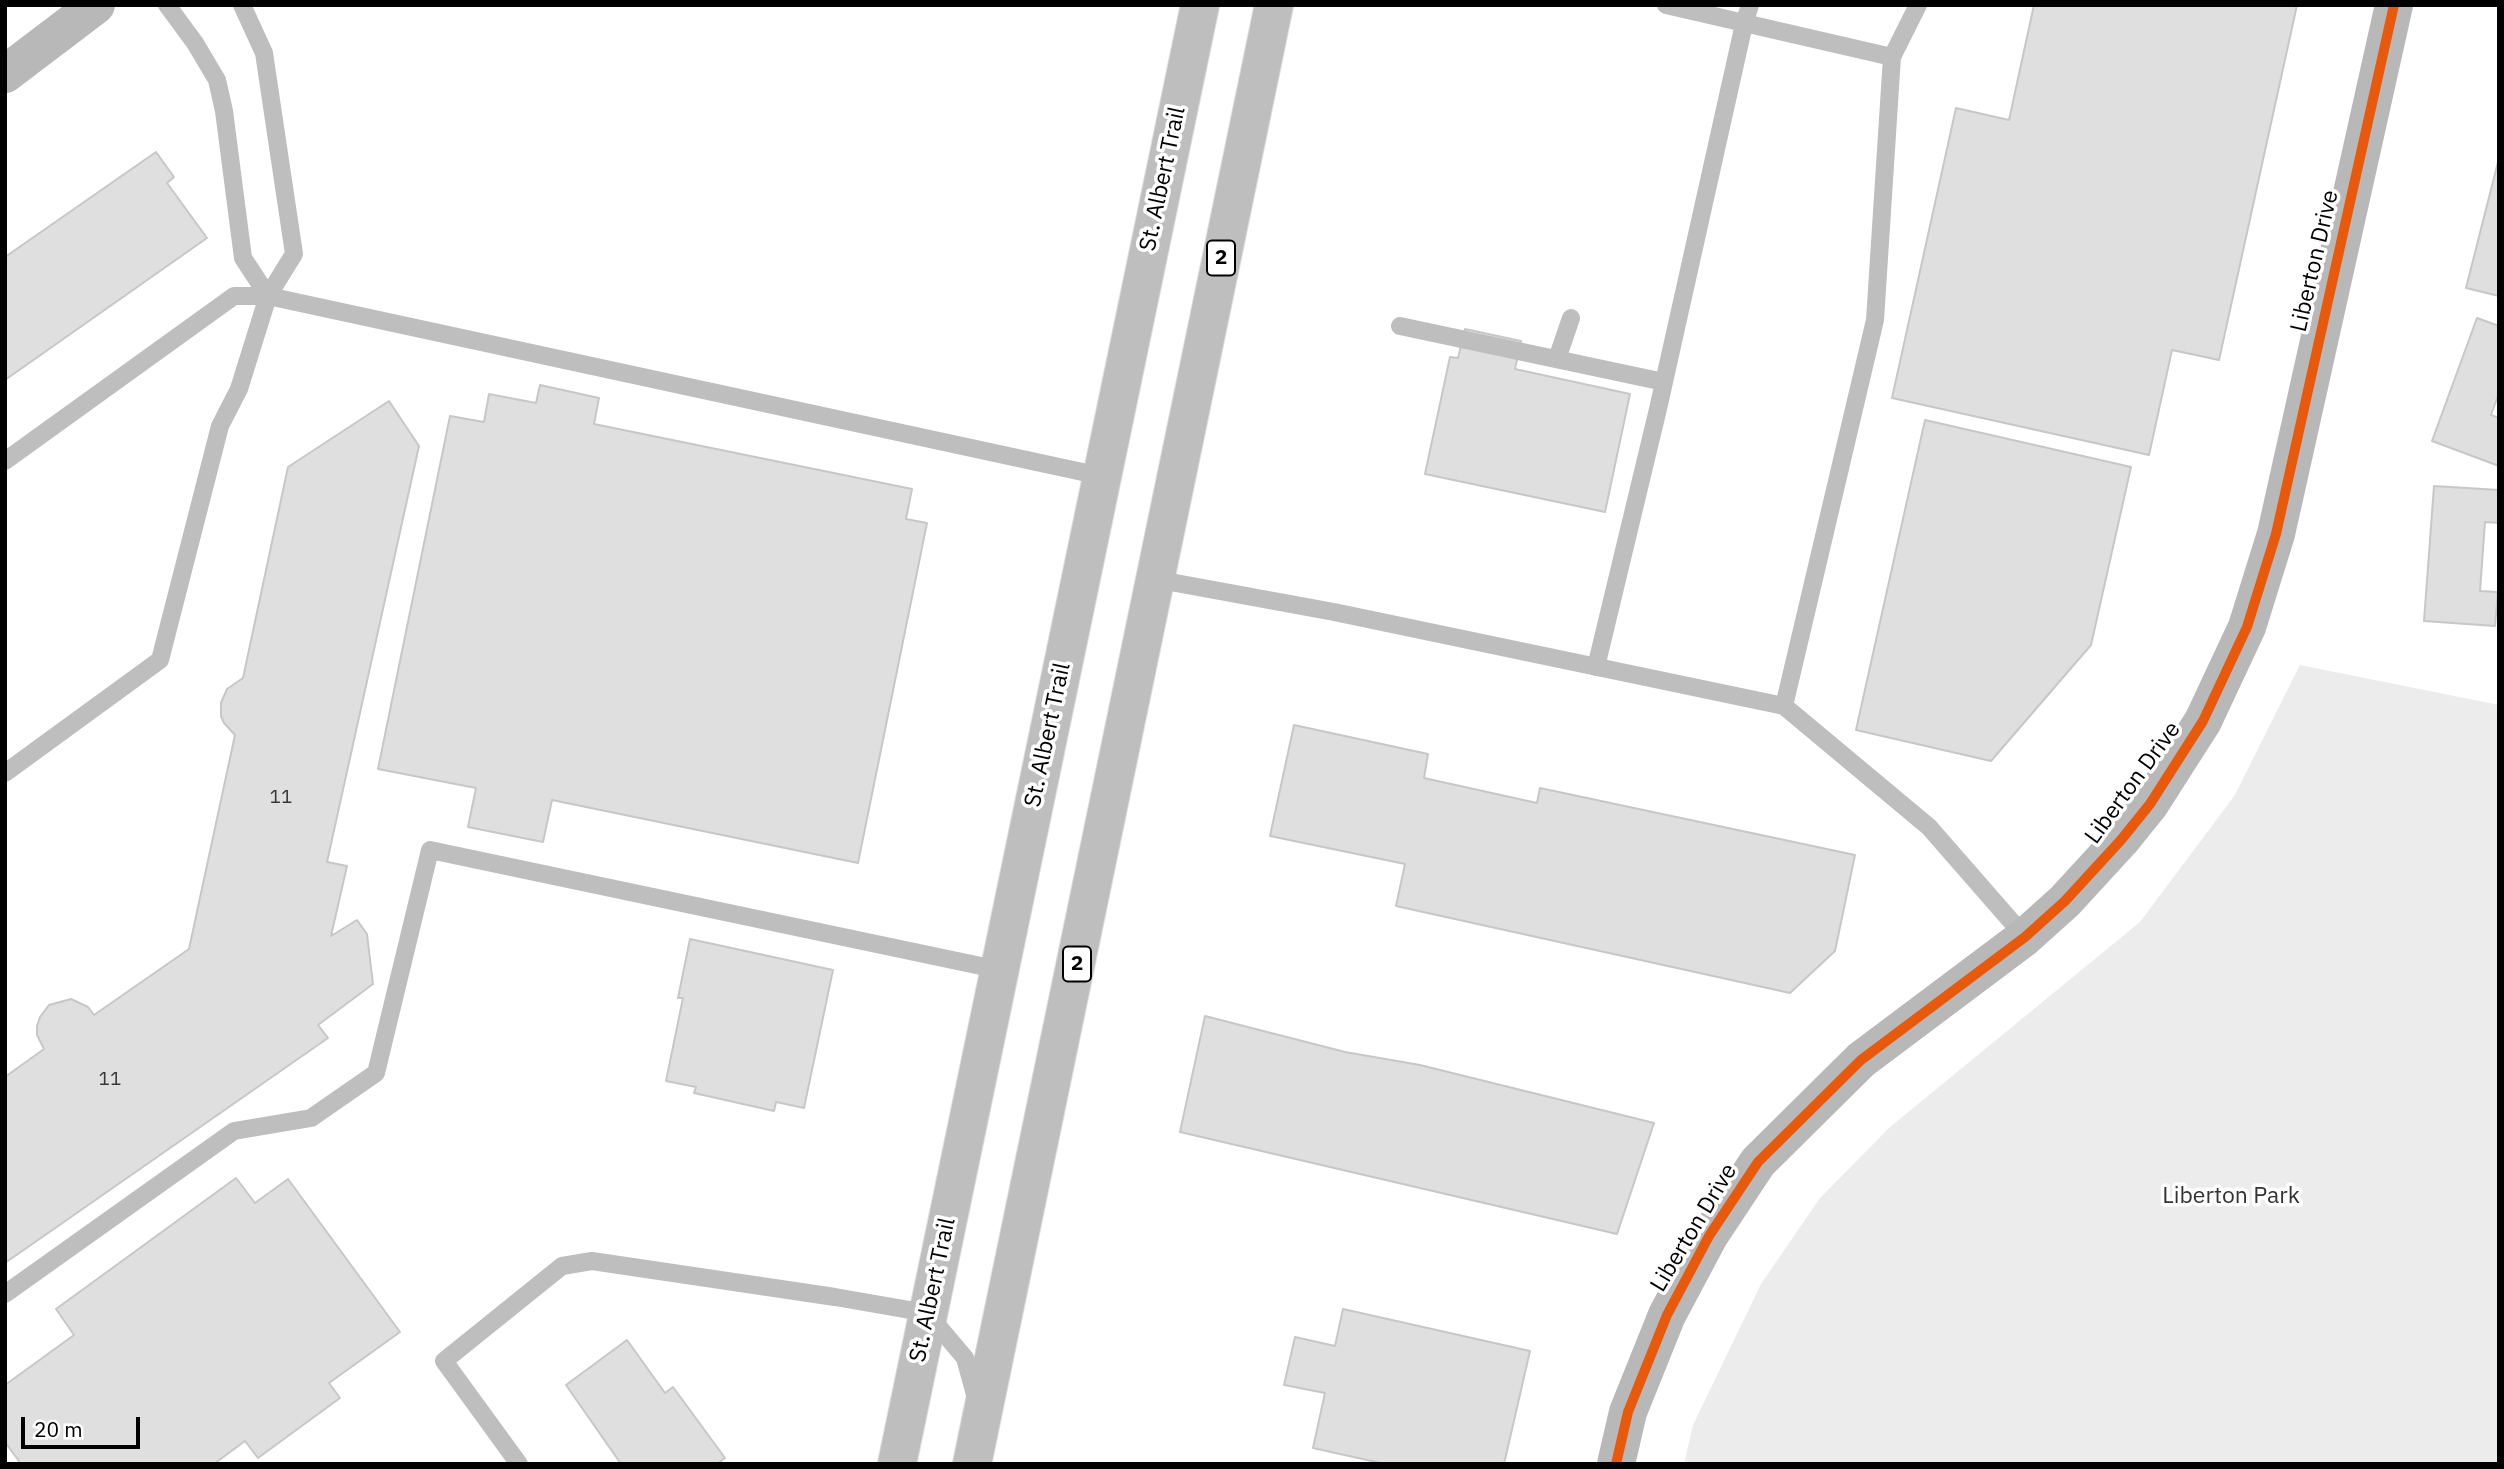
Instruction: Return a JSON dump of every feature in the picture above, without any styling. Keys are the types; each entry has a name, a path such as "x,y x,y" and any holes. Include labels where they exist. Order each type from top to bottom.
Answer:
{"main road":[{"name":"St. Albert Trail","path":"897,1464 1200,5"},
{"name":"2","path":"972,1464 1274,5"}],"street":[{"path":"5,74 96,5"},
{"name":"Liberton Drive","path":"1616,1464 1628,1412 1667,1315 1709,1236 1758,1162 1861,1060 2025,937 2094,870 2150,804 2203,722 2247,627 2276,534 2394,5"}],"lane":[{"path":"167,5 195,43 217,80 224,111 243,258 268,296"},
{"path":"5,773 160,660 220,426 239,389 268,296 294,254 264,53 242,5"},
{"path":"1666,5 1892,57"},
{"path":"1596,667 1750,5"},
{"path":"1784,706 1875,320 1892,57 1918,5"},
{"path":"5,461 234,296 268,296 1101,476"},
{"path":"1558,359 1571,318"},
{"path":"1400,326 1664,382"},
{"path":"1154,579 1334,612 1784,706 1929,827 2025,937"},
{"path":"5,1294 234,1131 312,1118 376,1073 430,850 1000,970"},
{"path":"519,1464 444,1361 562,1266 592,1261 927,1313 965,1358 982,1418"}],"green space":[{"name":"Liberton Park","path":"2300,665 2499,705 2499,1464 1684,1464 1693,1425 1761,1284 1820,1198 1890,1127 2140,922 2235,795"}],"building":[{"path":"2034,5 2297,5 2219,360 2172,350 2149,455 1892,398 1956,108 2009,120"},
{"path":"156,152 174,177 167,183 207,238 5,380 5,257"},
{"path":"2499,158 2499,296 2466,288"},
{"path":"2477,318 2499,326 2499,393 2491,415 2499,418 2499,466 2432,441"},
{"path":"1465,329 1521,341 1515,369 1630,394 1605,512 1425,474 1450,357 1458,358"},
{"path":"540,385 599,398 594,424 912,489 906,519 927,523 858,863 552,800 543,842 468,827 476,788 378,769 450,416 484,422 489,394 536,403"},
{"path":"389,401 419,446 327,862 347,866 331,936 357,920 367,934 373,984 318,1025 328,1038 5,1263 5,1077 44,1049 37,1035 37,1026 49,1005 71,999 88,1007 94,1015 189,949 235,735 224,723 221,703 227,689 243,678 288,467"},
{"path":"1925,420 2131,467 2091,645 1991,761 1856,730"},
{"path":"2434,486 2499,490 2499,523 2485,522 2480,591 2498,592 2495,626 2424,621"},
{"path":"1294,725 1428,754 1424,778 1537,803 1540,788 1855,855 1835,951 1790,993 1396,906 1405,864 1270,836"},
{"path":"690,939 833,970 804,1108 776,1102 774,1111 694,1093 696,1087 666,1081 683,998 678,998"},
{"path":"1205,1016 1345,1052 1420,1065 1654,1123 1617,1234 1180,1132"},
{"path":"236,1178 255,1203 288,1179 400,1332 329,1383 340,1398 258,1458 245,1441 214,1464 21,1464 5,1442 5,1385 74,1335 56,1309"},
{"path":"1343,1309 1530,1351 1504,1464 1385,1464 1313,1448 1325,1393 1284,1385 1295,1337 1335,1346"},
{"path":"627,1340 665,1393 673,1387 725,1458 717,1464 621,1464 566,1385"}],"cycle path":[{"path":"1616,1464 1628,1412 1667,1315 1709,1236 1758,1162 1861,1060 2025,937 2065,901 2150,804 2203,721 2247,627 2276,534 2394,5"}]}
